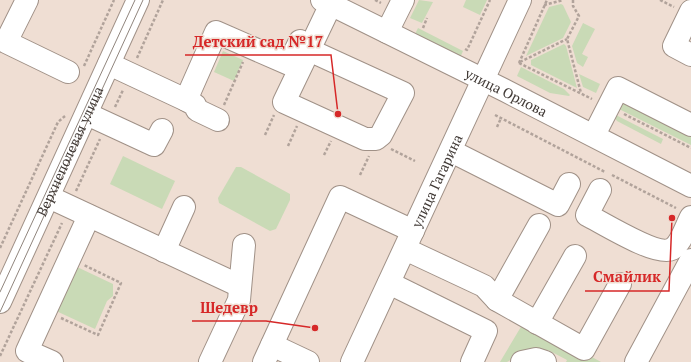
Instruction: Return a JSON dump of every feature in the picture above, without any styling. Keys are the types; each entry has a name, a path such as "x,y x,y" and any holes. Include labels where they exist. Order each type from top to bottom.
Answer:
{"street":[{"path":"27,0 6,42 75,70"},
{"name":"Верхнеполевая улица","path":"0,302 49,197 77,112 109,64 138,0"},
{"name":"улица Гагарина","path":"352,362 520,0"},
{"path":"186,100 216,32 289,64 332,3"},
{"path":"309,50 403,94 381,135 376,139 365,139 284,102 309,50 332,3"},
{"name":"улица Орлова","path":"332,3 395,16 484,80 691,186"},
{"path":"691,11 674,46 691,55"},
{"path":"109,64 195,104 197,110 218,120"},
{"path":"594,136 618,88 691,125"},
{"path":"77,112 154,145 162,130"},
{"path":"451,151 558,205 569,184"},
{"path":"600,190 587,215 659,250 671,250 676,246 684,213"},
{"path":"49,197 240,286"},
{"path":"308,362 268,353 340,197 484,286 497,300 584,349 620,284"},
{"path":"164,251 184,207"},
{"path":"52,362 27,350 89,216"},
{"path":"497,300 539,225"},
{"path":"210,362 239,300 244,245"},
{"path":"537,323 575,256"},
{"path":"636,362 691,260"},
{"path":"389,284 486,331 472,362"},
{"path":"522,362 536,359 545,362"}],"path":[{"path":"75,70 114,0"},
{"path":"0,356 108,124 163,0"},
{"path":"375,0 393,9 395,16 429,31"},
{"path":"460,47 467,50 490,0"},
{"path":"546,0 519,63 567,39 579,16 573,6 573,0"},
{"path":"544,5 563,0"},
{"path":"423,28 428,18"},
{"path":"567,39 582,94"},
{"path":"218,120 250,47"},
{"path":"0,248 58,122 66,116 77,112"},
{"path":"495,115 684,213"},
{"path":"497,127 501,118"},
{"path":"388,148 415,161"},
{"path":"45,311 98,335 122,283 70,258"}],"green space":[{"path":"419,0 433,2 422,23 410,18"},
{"path":"466,0 487,0 480,15 463,7"},
{"path":"561,4 563,5 571,22 563,38 526,56 549,7"},
{"path":"583,23 595,29 582,54 588,57 583,67 577,63 572,46"},
{"path":"418,28 463,51 459,60 413,38"},
{"path":"564,44 566,46 577,88 531,65 531,60"},
{"path":"223,51 243,60 234,81 214,72"},
{"path":"521,67 564,89 570,95 550,93 517,76"},
{"path":"579,74 600,84 596,93 583,87"},
{"path":"618,99 691,130 691,145 613,106"},
{"path":"610,112 663,139 661,144 617,121"},
{"path":"123,156 175,181 162,209 110,184"},
{"path":"236,167 241,167 290,194 290,200 276,229 270,231 219,203 218,198"},
{"path":"75,266 113,284 113,296 107,301 95,329 54,310"},
{"path":"525,320 601,362 566,362 567,360 548,350 545,356 515,357 507,362 500,362"}],"tram line":[{"path":"0,292 135,0"},
{"path":"0,312 143,0"}],"place":[{"name":"Детский сад №17","path":"338,114"},
{"name":"Смайлик","path":"672,218"},
{"name":"Шедевр","path":"315,328"}]}
